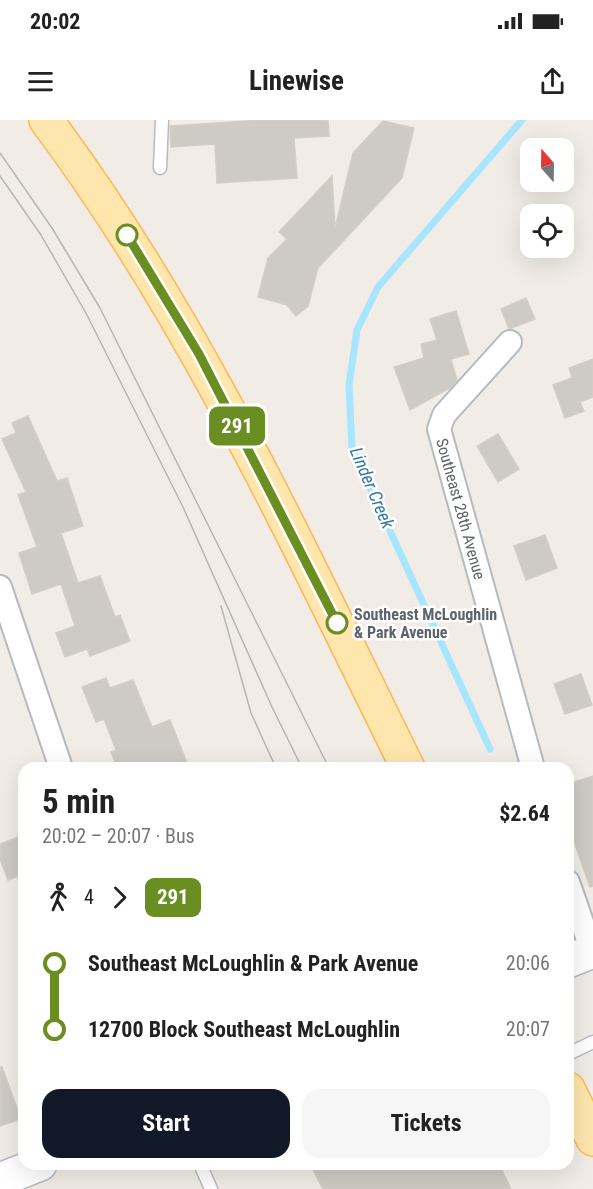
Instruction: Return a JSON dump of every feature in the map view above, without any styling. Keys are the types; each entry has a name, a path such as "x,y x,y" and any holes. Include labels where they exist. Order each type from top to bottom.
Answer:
{"main road":[{"path":"46,120 136,249 194,346 301,551 405,762"}],"street":[{"name":"Southeast 28th Avenue","path":"510,342 444,415 439,429 531,762"},
{"path":"0,587 59,762"},
{"path":"574,909 584,954"},
{"path":"0,1180 25,1170"}],"lane":[{"path":"160,168 162,120"},
{"path":"574,1051 593,1042"},
{"path":"203,1170 211,1189"}],"building":[{"path":"262,120 328,120 329,136 294,138 297,178 217,183 215,144 171,147 170,126"},
{"path":"383,121 414,128 402,178 318,268 308,306 296,316 287,305 258,297 268,258 287,239 279,232 332,176 335,228 353,153"},
{"path":"526,298 535,319 509,329 501,309"},
{"path":"456,311 469,354 451,359 457,380 450,388 410,410 394,367 424,358 421,344 437,340 430,319"},
{"path":"593,359 593,397 580,402 584,411 565,418 553,385 572,378 569,368"},
{"path":"28,416 57,481 67,478 83,526 61,533 78,583 100,576 115,617 120,615 130,641 90,656 87,649 65,657 56,633 75,626 61,584 32,594 19,553 37,547 18,495 26,492 2,439 16,433 12,423"},
{"path":"498,434 519,469 498,482 477,446"},
{"path":"545,535 557,568 526,580 514,546"},
{"path":"581,674 592,705 565,714 554,684"},
{"path":"106,678 110,688 133,680 152,727 170,720 187,762 115,762 111,752 116,750 104,719 96,722 82,687"},
{"path":"593,776 593,886 590,887 574,841 574,782"},
{"path":"18,837 18,876 8,880 0,859 0,844"},
{"path":"0,1067 2,1067 18,1111 18,1120 0,1126"},
{"path":"313,1170 502,1170 511,1189 323,1189"}],"waterway":[{"name":"Linder Creek","path":"490,749 352,448 349,385 357,330 378,287 522,120"}],"tram line":[{"path":"0,153 52,228 100,308 326,762"},
{"path":"0,176 41,235 87,315 183,507 272,707 299,762"},
{"path":"221,606 251,713 273,762"}],"bus line":[{"name":"291","path":"127,235 199,354 337,623"}],"place":[{"name":"Southeast McLoughlin & Park Avenue","path":"337,623"}]}
